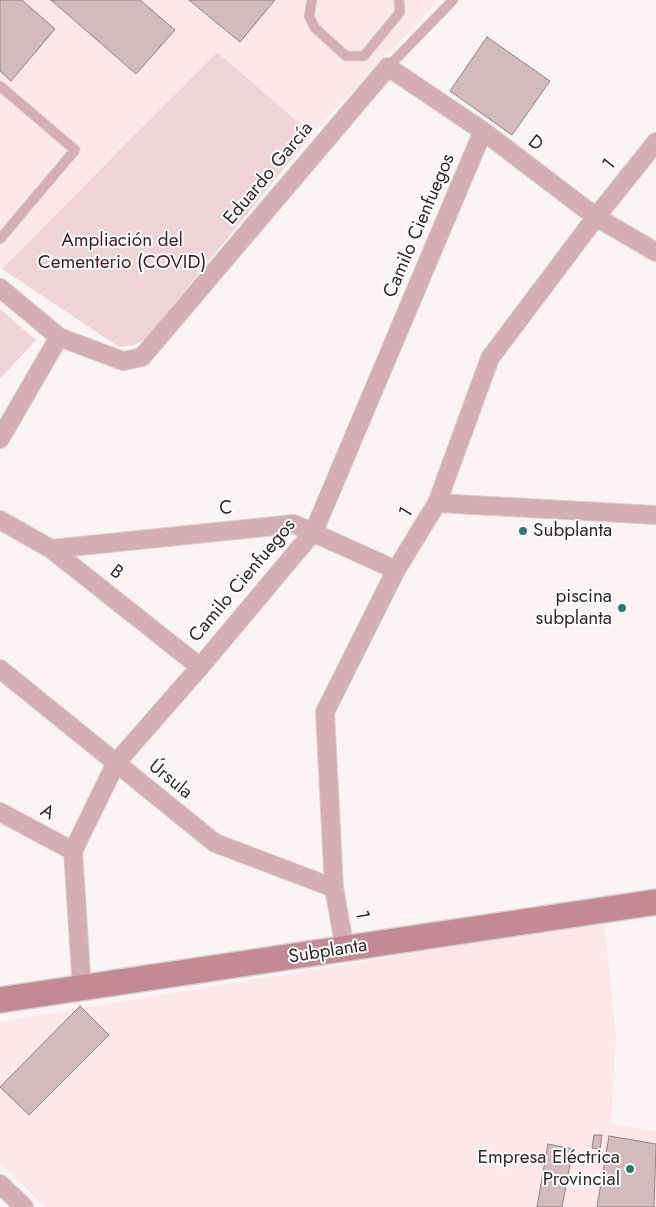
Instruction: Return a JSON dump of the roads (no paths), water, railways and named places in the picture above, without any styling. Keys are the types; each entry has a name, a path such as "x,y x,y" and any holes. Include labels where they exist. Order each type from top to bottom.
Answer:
{"street":[{"name":"D","path":"388,67 483,131 596,218 656,252"},
{"name":"Eduardo García","path":"0,288 59,337 123,361 142,357 388,67"},
{"name":"Camilo Cienfuegos","path":"82,989 73,851 116,763 200,667 314,531 483,131"},
{"name":"1","path":"346,949 334,888 325,712 396,570 437,503 490,358 656,142"},
{"path":"0,439 59,337"},
{"path":"437,503 656,515"},
{"name":"B","path":"0,520 51,548 200,667"},
{"name":"C","path":"51,548 294,524 314,531 396,570"},
{"name":"Úrsula","path":"0,669 215,843 334,888"},
{"name":"A","path":"0,812 73,851"},
{"name":"Subplanta","path":"0,1000 656,902"},
{"path":"0,1184 16,1204"}],"lane":[{"path":"312,0 309,16 315,28 346,56 364,56 400,12 399,0"},
{"path":"388,67 453,0"},
{"path":"0,86 75,150 0,239"}],"place":[{"name":"Subplanta","path":"523,531"},
{"name":"piscina subplanta","path":"622,608"},
{"name":"Empresa Eléctrica Provincial","path":"630,1169"}],"park label":[{"name":"Ampliación del Cementerio (COVID)","path":"122,252"}]}
